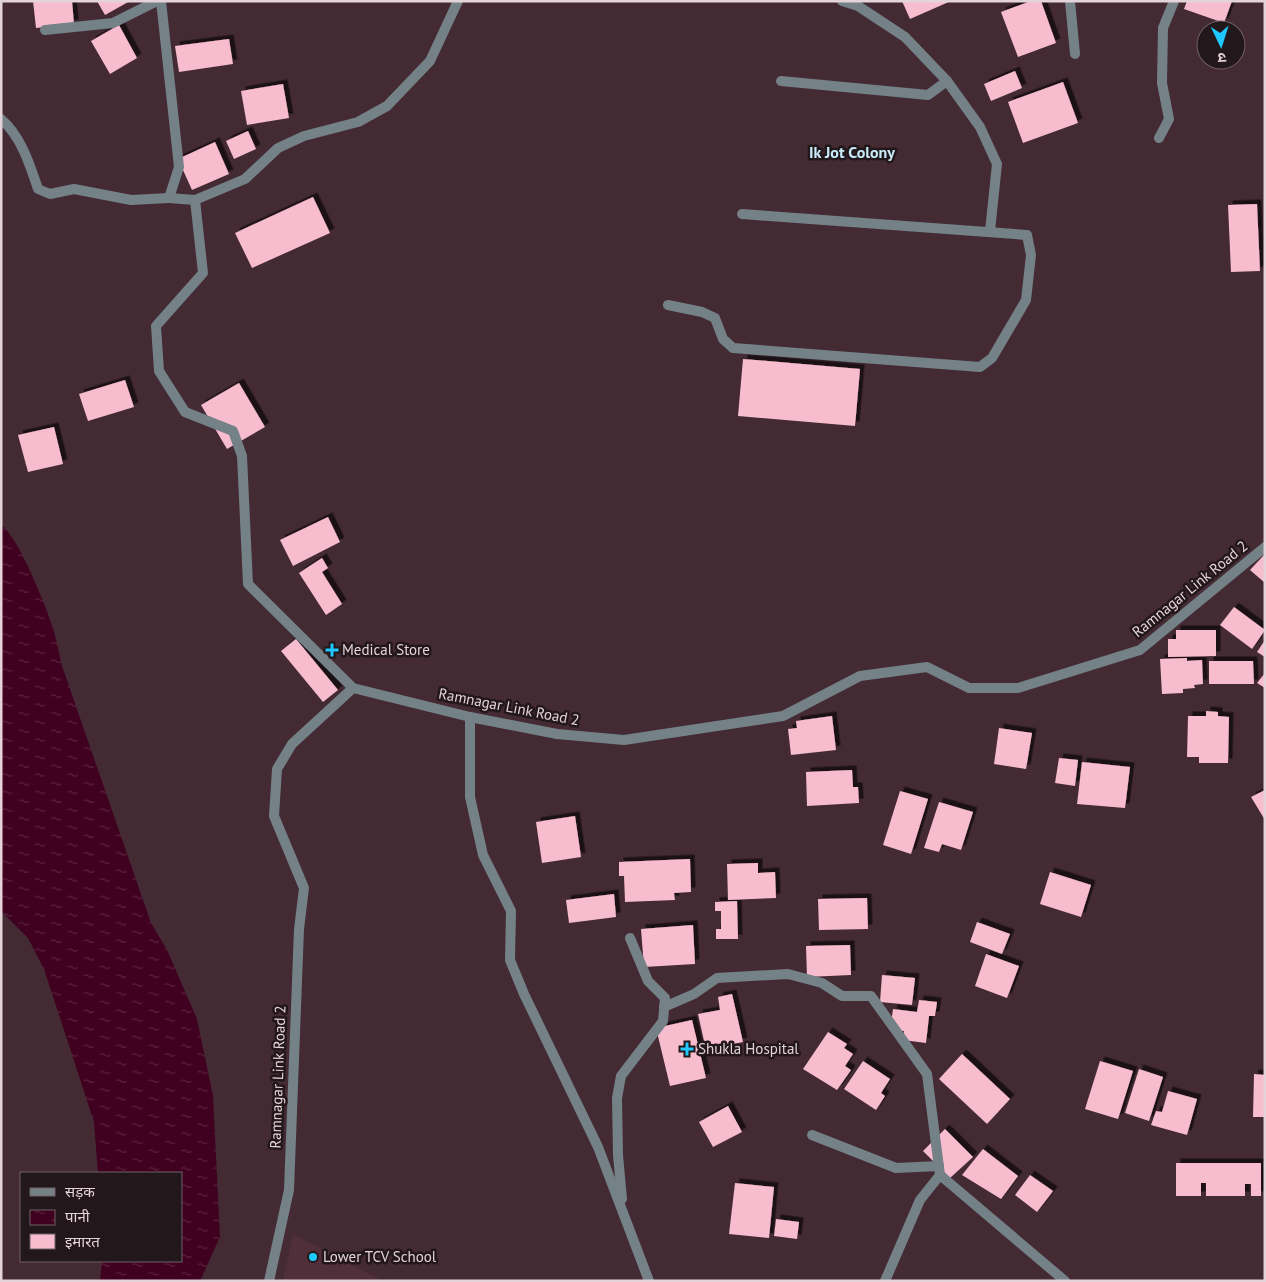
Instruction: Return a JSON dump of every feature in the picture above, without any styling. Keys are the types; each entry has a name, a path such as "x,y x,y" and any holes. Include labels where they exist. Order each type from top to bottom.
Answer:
{"street":[{"path":"45,30 113,23 157,1"},
{"path":"162,1 179,167 169,198"},
{"path":"1,119 8,125 28,160 38,189 50,194 74,189 130,200 169,198 195,200 245,179 278,148 304,136 358,122 387,106 430,61 458,1"},
{"path":"842,1 858,6 905,37 947,81 980,127 997,164 990,231"},
{"path":"1070,1 1075,54"},
{"path":"1160,138 1170,119 1162,83 1163,28 1174,1"},
{"path":"781,81 928,94 947,81"},
{"path":"195,200 203,274 156,326 159,370 185,412 233,431 242,456 248,584 353,688"},
{"path":"668,306 702,312 715,318 723,339 732,348 980,367 992,358 1026,300 1031,255 1027,235 742,214"},
{"name":"Ramnagar Link Road 2","path":"269,1281 289,1190 299,928 304,888 274,816 277,769 292,744 353,688 470,717 556,734 624,740 783,716 860,676 927,667 970,688 1018,688 1140,650 1265,547"},
{"path":"470,717 470,797 483,856 511,911 510,960 524,994 598,1147 649,1281"},
{"path":"623,1212 618,1126 620,1076 663,1021 665,998 648,981 630,938"},
{"path":"664,1007 694,994 717,978 788,974 822,984 842,996 871,996 927,1074 939,1171 920,1200 885,1281"},
{"path":"812,1135 896,1168 939,1171 1065,1281"}],"shaded area":[{"name":"Lower TCV School","path":"293,1234 383,1281 283,1281"}],"water":[{"path":"1,525 8,532 23,556 43,602 53,630 62,666 151,923 167,950 197,1019 213,1096 220,1237 200,1281 100,1281 102,1262 182,1262 182,1172 98,1172 94,1122 44,969 28,938 1,911"}],"building":[{"path":"33,1 72,1 74,24 36,28"},
{"path":"97,1 130,1 105,15"},
{"path":"902,1 951,1 910,19"},
{"path":"1031,1 1041,1 1056,43 1018,57 1001,12"},
{"path":"1187,1 1232,1 1225,20 1215,20 1184,9"},
{"path":"119,25 137,58 110,74 91,41"},
{"path":"229,39 233,64 179,72 175,46"},
{"path":"1015,71 1022,88 991,101 984,84"},
{"path":"1063,82 1078,123 1023,143 1008,102"},
{"path":"283,84 289,118 247,125 241,91"},
{"path":"248,131 256,149 234,159 226,141"},
{"path":"215,142 229,174 192,190 178,159"},
{"path":"313,197 330,233 252,268 235,233"},
{"path":"1257,204 1260,271 1231,272 1228,205"},
{"path":"743,359 860,369 855,426 738,416"},
{"path":"125,380 134,407 88,421 79,394"},
{"path":"239,383 265,427 227,449 201,405"},
{"path":"54,427 63,464 28,472 18,435"},
{"path":"328,517 340,542 293,566 280,540"},
{"path":"1265,554 1265,583 1250,570"},
{"path":"322,558 328,568 322,572 342,604 326,615 299,573"},
{"path":"1234,607 1265,630 1252,649 1220,625"},
{"path":"1176,630 1216,630 1216,656 1168,657 1168,639 1176,639"},
{"path":"296,639 338,690 323,702 281,651"},
{"path":"1265,640 1265,657 1257,652"},
{"path":"1187,658 1187,661 1202,660 1203,684 1194,685 1195,688 1183,689 1183,693 1162,694 1160,659"},
{"path":"1209,661 1253,661 1254,684 1209,684"},
{"path":"1265,673 1265,688 1257,683"},
{"path":"1206,711 1218,712 1218,716 1229,717 1228,763 1199,763 1199,757 1187,757 1188,716 1206,716"},
{"path":"832,716 836,750 791,755 788,729 797,728 796,721"},
{"path":"999,728 1032,733 1026,769 994,764"},
{"path":"1059,758 1078,760 1075,786 1055,783"},
{"path":"1082,762 1130,767 1125,808 1077,804"},
{"path":"852,770 853,787 858,787 859,803 807,806 806,772"},
{"path":"1265,790 1265,820 1251,797"},
{"path":"900,791 928,799 911,854 883,845"},
{"path":"939,802 973,812 961,850 942,844 939,852 924,848"},
{"path":"575,816 581,857 542,863 536,822"},
{"path":"690,859 691,892 674,893 675,900 625,902 624,876 619,876 619,862"},
{"path":"758,863 758,873 775,872 776,898 728,900 727,864"},
{"path":"1050,872 1091,885 1081,917 1040,904"},
{"path":"614,894 616,917 569,923 566,900"},
{"path":"867,898 868,929 819,930 818,899"},
{"path":"737,901 738,939 716,939 716,929 721,929 721,911 715,911 715,902"},
{"path":"977,922 1010,934 1002,954 970,942"},
{"path":"693,925 695,964 644,967 641,929"},
{"path":"850,945 851,975 807,977 806,946"},
{"path":"986,954 1019,966 1007,998 975,986"},
{"path":"882,975 915,978 912,1005 880,1002"},
{"path":"732,994 743,1042 706,1050 698,1014 720,1010 718,997"},
{"path":"919,1000 937,1002 935,1016 929,1016 926,1043 903,1040 904,1031 890,1030 893,1009 917,1012"},
{"path":"692,1020 706,1078 670,1086 656,1028"},
{"path":"828,1032 847,1044 844,1048 853,1054 845,1066 851,1070 837,1090 803,1069"},
{"path":"962,1054 1010,1099 987,1124 939,1079"},
{"path":"863,1061 890,1079 881,1093 885,1096 876,1110 844,1089"},
{"path":"1100,1061 1133,1071 1118,1119 1085,1109"},
{"path":"1139,1069 1163,1077 1149,1121 1125,1113"},
{"path":"1254,1074 1265,1075 1265,1117 1253,1117"},
{"path":"1168,1091 1197,1099 1187,1135 1151,1125 1156,1111 1162,1112"},
{"path":"728,1106 742,1132 713,1147 699,1122"},
{"path":"945,1129 973,1157 950,1178 923,1151"},
{"path":"983,1149 1018,1176 1001,1199 962,1175"},
{"path":"1176,1163 1261,1163 1261,1196 1251,1196 1251,1184 1245,1184 1245,1196 1206,1196 1206,1183 1201,1183 1201,1196 1176,1196"},
{"path":"1030,1175 1053,1191 1037,1212 1015,1195"},
{"path":"735,1183 774,1187 769,1238 729,1234"},
{"path":"776,1219 799,1222 797,1239 774,1236"}],"place":[{"name":"Medical Store","path":"332,650"},
{"name":"Shukla Hospital","path":"687,1049"},
{"name":"Lower TCV School","path":"313,1257"}],"district":[{"name":"Ik Jot Colony","path":"852,152"}]}
